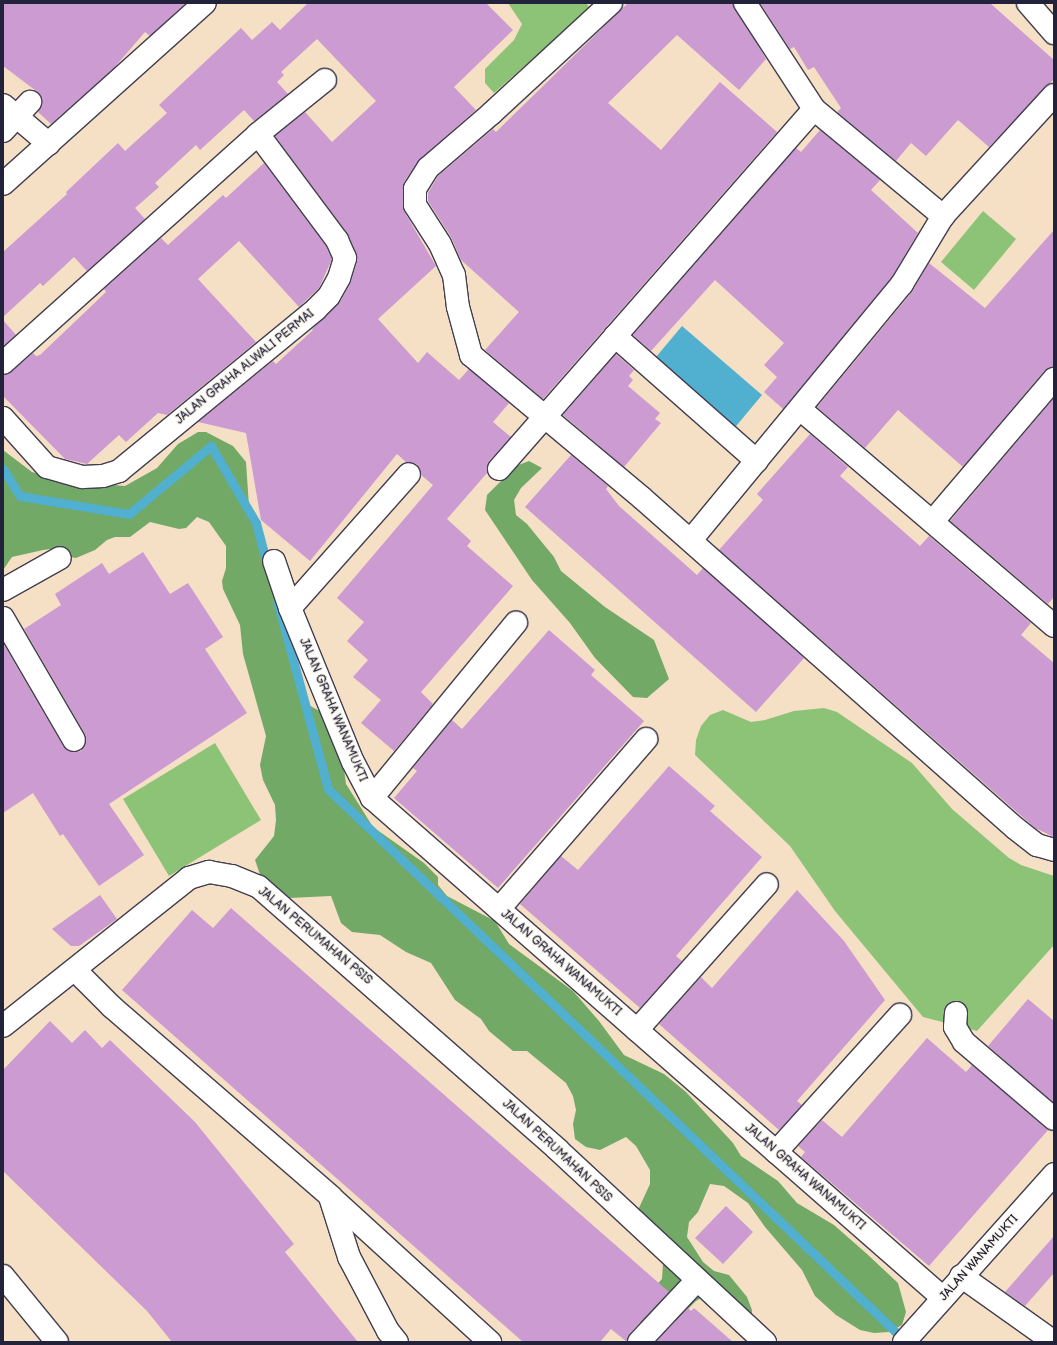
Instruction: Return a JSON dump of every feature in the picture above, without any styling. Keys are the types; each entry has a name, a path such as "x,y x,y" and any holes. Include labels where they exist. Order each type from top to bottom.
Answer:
{"street":[{"path":"3,184 205,3"},
{"path":"611,3 492,113 428,168 416,189 415,205 440,244 454,275 458,307 471,355 691,540 1016,828 1037,845 1054,850"},
{"path":"745,3 814,109 943,216"},
{"path":"1028,3 1054,33"},
{"path":"3,363 258,134 325,80"},
{"path":"691,540 902,284 943,216 1054,95"},
{"path":"499,469 814,109"},
{"path":"13,113 49,144"},
{"name":"JALAN GRAHA ALWALI PERMAI","path":"3,418 47,467 83,477 103,476 119,471 316,309 329,296 339,278 344,258 337,240 258,134"},
{"path":"615,336 757,461"},
{"path":"933,521 1054,379"},
{"path":"800,409 933,521 1051,616"},
{"path":"290,608 409,474"},
{"path":"3,590 60,558"},
{"name":"JALAN GRAHA WANAMUKTI","path":"274,561 290,608 353,762 372,798 943,1298"},
{"path":"3,618 74,740"},
{"path":"372,798 516,623"},
{"path":"499,909 646,739"},
{"name":"JALAN PERUMAHAN PSIS","path":"3,1026 189,878 209,872 232,876 259,887 557,1149 696,1280 765,1342"},
{"path":"637,1030 767,884"},
{"path":"75,970 112,1007 330,1196 490,1342"},
{"path":"956,1013 955,1026 964,1042 1054,1119"},
{"path":"776,1152 900,1015"},
{"name":"JALAN WANAMUKTI","path":"904,1342 961,1276 1054,1174"},
{"path":"330,1196 349,1257 388,1331 398,1342"},
{"path":"3,1276 57,1342"},
{"path":"961,1276 1054,1342"},
{"path":"639,1342 696,1280"}],"green space":[{"path":"508,3 586,3 590,8 494,93 485,83 485,69 514,40 522,24"},
{"path":"983,211 1016,239 974,290 941,262"},
{"path":"198,432 206,432 233,446 246,462 249,506 267,552 299,655 296,668 297,690 305,703 325,714 343,762 346,784 373,827 424,863 438,877 438,885 447,896 495,921 509,944 573,991 599,1021 624,1055 664,1074 686,1092 733,1143 741,1156 778,1181 797,1203 834,1225 898,1283 906,1312 902,1325 889,1332 874,1333 860,1330 836,1315 815,1296 802,1270 765,1227 748,1203 724,1186 710,1184 698,1212 689,1222 687,1237 703,1262 714,1271 729,1275 747,1297 752,1310 752,1324 708,1294 696,1301 676,1321 664,1328 649,1330 637,1320 652,1290 662,1279 663,1263 632,1223 650,1184 650,1170 636,1146 626,1137 600,1150 586,1147 575,1139 573,1124 576,1110 573,1096 566,1083 527,1051 513,1051 489,1031 481,1019 455,1000 431,963 406,952 380,935 352,932 341,923 331,896 289,898 264,886 255,860 274,836 276,820 275,805 263,780 260,765 266,736 243,654 240,625 223,589 222,581 226,568 226,546 209,522 197,517 186,528 179,529 150,522 130,537 115,537 107,540 95,550 76,558 70,557 58,548 43,550 12,557 3,570 3,450 32,472 58,480 125,486 157,468 178,444"},
{"path":"529,461 542,468 521,488 514,500 516,515 527,524 554,557 561,571 605,607 654,640 669,679 647,698 633,697 595,658 570,623 532,580 485,510 487,495 516,466"},
{"path":"824,708 837,712 912,763 952,809 1009,858 1021,865 1054,876 1054,945 977,1031 923,1017 835,911 790,846 695,755 696,740 701,726 710,715 723,710 751,722 765,720 794,711"},
{"path":"215,743 261,820 169,876 123,799"}],"water":[{"path":"682,326 762,395 732,431 651,363"}],"building":[{"path":"3,3 186,3 150,36 145,32 114,68 51,124 38,112 42,104 39,93 3,66"},
{"path":"308,3 486,3 513,30 454,87 476,110 420,159 404,182 404,211 436,266 378,319 418,363 427,352 459,380 469,369 509,403 493,422 511,437 489,461 487,473 447,519 471,541 467,546 513,586 421,692 433,704 394,751 361,723 381,700 353,677 368,660 347,641 364,622 337,598 433,485 421,475 417,464 406,462 397,454 310,561 261,520 246,433 198,422 273,361 276,364 313,330 312,329 340,302 350,284 357,262 356,253 347,233 275,136 305,112 332,142 376,101 317,39 281,72 284,75 277,82 288,94 254,121 244,110 200,150 196,145 155,183 159,187 135,208 145,219 87,271 74,257 43,286 40,283 3,317 3,252 67,194 66,192 118,143 125,151 167,113 159,105 241,28 252,40 272,22 280,30"},
{"path":"628,3 733,3 766,59 739,90 677,35 608,103 661,150 720,82 777,132 543,399 485,350 519,312 461,260 451,237 428,201 428,193 438,176 493,129 496,132"},
{"path":"760,3 990,3 1054,60 1054,79 989,147 958,120 926,156 911,143 896,161 837,112 841,108 814,67 808,70 794,47 790,49"},
{"path":"820,130 880,180 871,190 918,233 892,277 783,409 764,392 777,377 764,365 784,343 715,280 651,351 633,335 796,148 801,152"},
{"path":"264,163 326,246 332,259 319,288 299,307 239,241 198,279 256,342 167,415 158,413 126,442 119,435 87,464 65,459 3,396 3,375 11,372 33,353 36,356 40,355 106,292 104,289 161,238 168,245 223,195 226,198"},
{"path":"1054,230 1054,367 1044,371 963,467 898,410 865,448 817,407 912,292 929,263 985,308"},
{"path":"3,320 16,335 3,346"},
{"path":"616,354 634,370 629,376 633,380 628,386 660,413 655,419 661,423 624,467 563,415"},
{"path":"1054,398 1054,597 1048,604 950,521"},
{"path":"810,434 848,467 840,476 920,546 929,536 1031,623 1021,635 1054,663 1054,837 1035,828 719,550 763,500 757,494"},
{"path":"571,455 608,486 606,489 619,506 697,575 703,568 804,658 756,712 525,507"},
{"path":"143,552 170,594 188,583 223,637 205,649 247,713 109,804 144,855 99,886 63,834 60,836 33,793 3,813 3,643 63,746 74,752 81,751 86,740 85,734 24,629 61,605 55,594 102,563 109,574"},
{"path":"549,630 595,670 591,675 644,721 498,888 394,798 417,771 413,768 452,720 462,729"},
{"path":"669,766 715,806 710,811 762,857 676,956 682,961 640,1008 520,904 561,856 578,870"},
{"path":"797,890 844,941 885,1000 797,1101 802,1105 779,1130 659,1024 701,977 712,988"},
{"path":"100,895 117,919 79,946 71,946 52,929"},
{"path":"231,908 669,1292 630,1333 627,1342 611,1329 600,1342 523,1342 122,990 192,910 213,928"},
{"path":"1028,999 1054,1021 1054,1103 988,1046"},
{"path":"50,1021 72,1043 85,1030 102,1048 110,1040 195,1122 294,1244 285,1252 358,1342 172,1342 147,1311 3,1171 3,1070"},
{"path":"927,1038 966,1072 972,1065 1048,1130 929,1266 801,1157 805,1152 798,1146 822,1120 842,1137"},
{"path":"726,1206 753,1232 723,1264 695,1238"},
{"path":"1054,1236 1054,1273 1025,1306 1005,1292"},
{"path":"688,1308 691,1311 694,1308 733,1342 656,1342"}],"waterway":[{"path":"3,469 20,496 129,514 211,446 256,523 268,568"},
{"path":"277,601 328,789 905,1341"}]}
